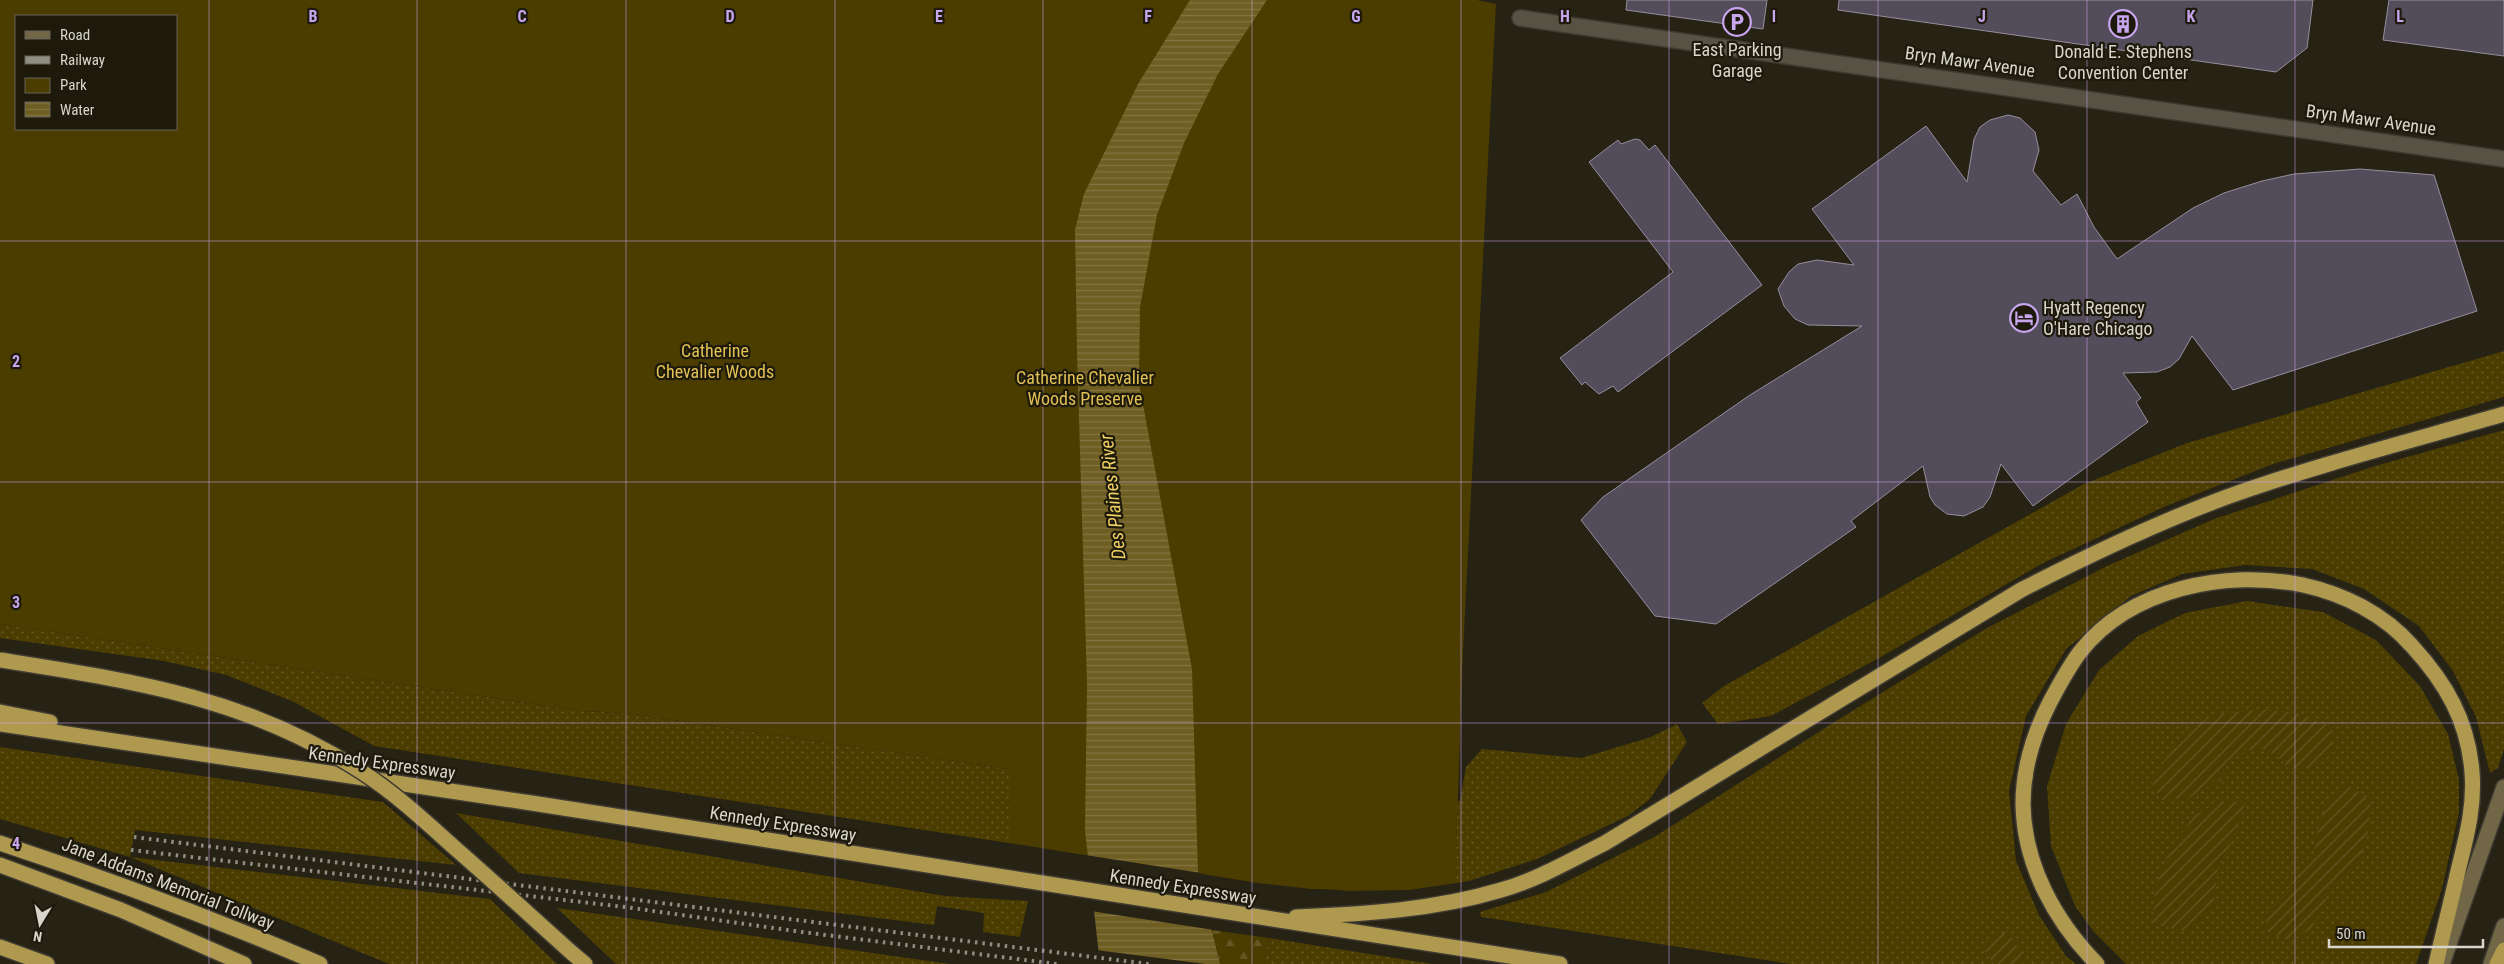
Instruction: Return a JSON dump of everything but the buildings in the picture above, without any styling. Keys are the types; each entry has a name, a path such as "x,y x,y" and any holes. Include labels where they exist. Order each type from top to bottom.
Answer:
{"highway":[{"path":"1263,918 1410,909 1502,890 1547,872 1613,838 2021,590 2086,556 2171,519 2235,495 2377,450 2504,414"},
{"path":"2097,964 2065,927 2052,908 2042,885 2030,846 2023,802 2030,754 2036,734 2061,680 2081,651 2098,633 2140,605 2170,592 2204,584 2242,579 2283,581 2323,590 2356,604 2382,618 2404,637 2426,662 2444,685 2456,708 2469,744 2472,775 2472,816 2436,964"},
{"path":"0,660 168,689 213,702 294,733 364,773 396,797 585,964"},
{"path":"0,712 232,760"},
{"name":"Kennedy Expressway","path":"0,724 548,806 1023,882 1560,964"},
{"name":"Jane Addams Memorial Tollway","path":"0,843 138,891 320,964"},
{"path":"0,865 121,910 244,964"},
{"path":"0,947 47,964"},
{"path":"2497,964 2504,950"}],"main road":[{"path":"2442,964 2504,787"},
{"path":"2491,964 2504,926"}],"street":[{"name":"Bryn Mawr Avenue","path":"1520,18 2504,159"}],"green space":[{"name":"Catherine Chevalier Woods Preserve","path":"0,0 1477,0 1496,4 1463,652 1455,883 1408,890 1311,889 1258,883 1009,843 1009,769 625,713 582,711 0,624"},
{"path":"2504,351 2504,397 2273,464 2166,506 2043,563 1879,658 1771,716 1718,724 1702,703 1724,686 2084,484 2187,443"},
{"path":"2504,430 2504,749 2498,768 2490,773 2476,717 2453,671 2419,626 2364,589 2312,569 2245,565 2182,574 2131,596 2066,649 2026,716 2009,791 2016,861 2039,915 2066,956 2076,964 1791,964 1481,917 1480,912 1546,892 1656,836 1836,721 1987,628 2109,565 2214,519 2375,466"},
{"path":"2247,601 2323,612 2376,640 2420,686 2448,734 2459,780 2459,812 2442,889 2416,964 2126,964 2093,931 2075,906 2051,846 2047,786 2066,724 2099,670 2138,636 2185,613"},
{"path":"0,624 582,711 625,713 1009,769 1009,843 374,746 294,702 226,675 164,661 0,638"},
{"path":"2259,709 2297,713 2332,727 2334,751 2317,767 2289,769 2266,750 2253,749 2226,762 2221,780 2188,798 2161,800 2151,782 2177,745 2195,727 2218,715"},
{"path":"1677,724 1687,742 1650,799 1628,816 1537,859 1469,881 1408,890 1349,891 1258,883 1460,801 1466,767 1482,749 1581,758 1651,737"},
{"path":"0,747 383,802 456,865 135,830 130,857 0,819"},
{"path":"2348,786 2371,798 2368,829 2359,859 2346,875 2329,885 2324,905 2311,929 2288,940 2266,931 2267,912 2313,859 2319,823 2326,806"},
{"path":"2220,801 2245,802 2235,838 2219,860 2212,912 2186,931 2152,924 2155,888 2170,850 2194,816"},
{"path":"456,813 945,896 1028,901 1020,937 983,932 984,913 937,906 934,925 519,873"},
{"path":"130,857 490,899 557,964 389,964"},
{"path":"557,908 950,964 616,964"},
{"path":"1212,930 1269,938 1264,964 1220,964"},
{"path":"2008,931 2026,960 2022,964 1994,964 1984,951 1991,940"},
{"path":"1269,938 1433,964 1264,964"}],"water":[{"name":"Des Plaines River","path":"1190,0 1267,0 1218,74 1184,143 1157,215 1140,307 1139,383 1192,669 1198,872 1220,964 1100,964 1085,830 1087,684 1075,230 1084,194 1138,84"}],"pier":[{"path":"1085,855 1201,873 1214,930 1091,911"},
{"path":"1096,950 1205,964 1097,964"}],"railway":[{"path":"134,837 1149,964"},
{"path":"131,850 625,907 802,932 1057,964"}],"place":[{"name":"East Parking Garage","path":"1737,22"},
{"name":"Donald E. Stephens Convention Center","path":"2123,24"},
{"name":"Hyatt Regency O'Hare Chicago","path":"2024,318"}],"park label":[{"name":"Catherine Chevalier Woods","path":"715,361"}]}
